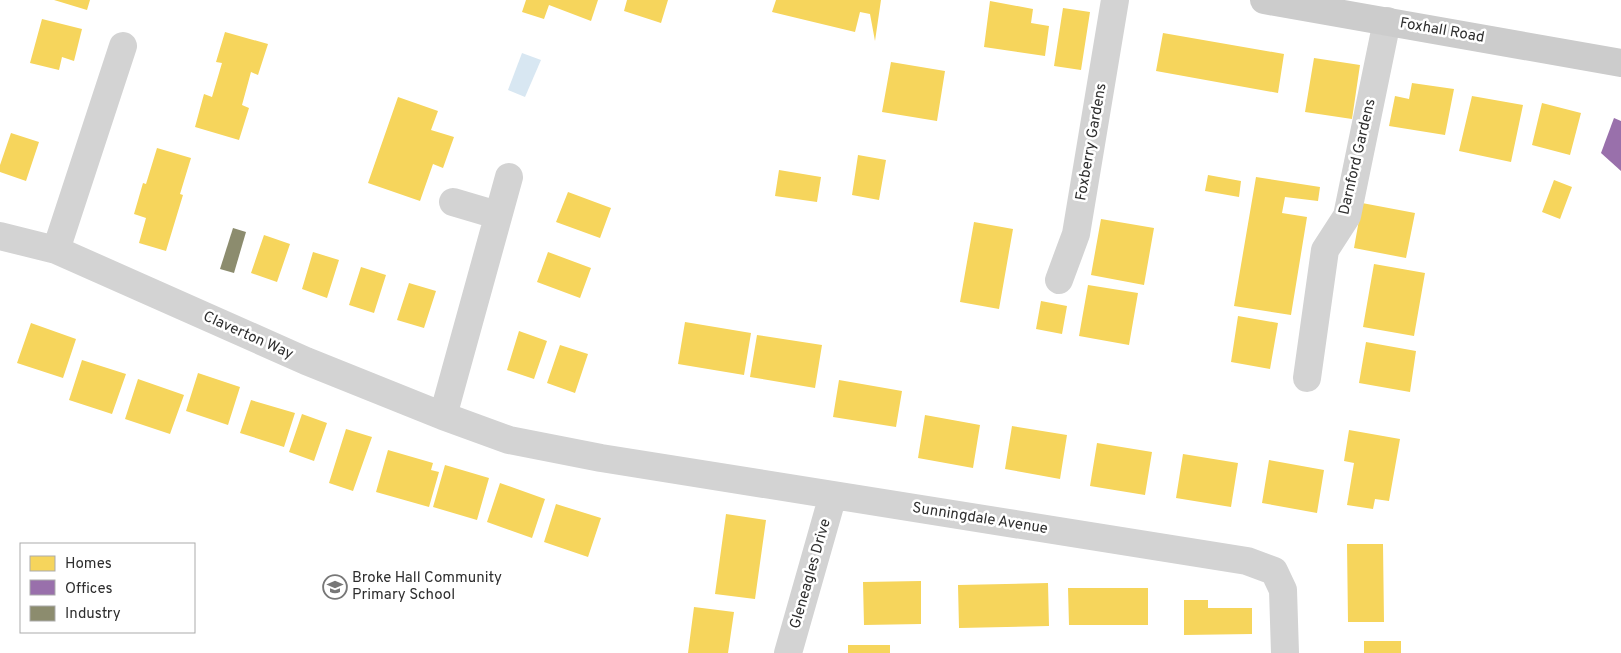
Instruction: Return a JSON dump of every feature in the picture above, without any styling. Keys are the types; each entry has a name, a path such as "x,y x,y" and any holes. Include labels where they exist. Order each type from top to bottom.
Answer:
{"street":[{"name":"Foxberry Gardens","path":"1059,280 1076,234 1115,0"},
{"name":"Foxhall Road","path":"1264,0 1621,63"},
{"name":"Darnford Gardens","path":"1307,378 1325,250 1347,216 1387,21"},
{"path":"56,250 123,46"},
{"path":"443,416 508,177"},
{"path":"453,202 497,215"},
{"name":"Claverton Way","path":"0,236 56,250 306,361 443,416 509,440 601,458"},
{"name":"Sunningdale Avenue","path":"601,458 1247,561 1274,571 1283,590 1285,653"},
{"name":"Gleneagles Drive","path":"788,653 834,495"}],"shaded area":[{"path":"522,53 541,60 525,97 508,90"}],"building: Homes":[{"path":"54,0 90,0 87,10"},
{"path":"526,0 598,0 591,21 549,5 544,19 522,12"},
{"path":"627,0 668,0 661,23 624,11"},
{"path":"776,0 881,0 875,41 870,14 860,12 855,32 772,12"},
{"path":"990,1 1033,9 1031,23 1049,26 1045,56 984,47"},
{"path":"1063,8 1090,12 1081,70 1054,66"},
{"path":"42,19 82,29 74,61 62,57 59,70 30,63"},
{"path":"225,32 268,44 258,75 251,72 242,105 249,108 239,140 195,127 204,94 212,97 222,63 216,62"},
{"path":"1163,33 1284,54 1278,93 1156,71"},
{"path":"1314,58 1360,65 1352,119 1305,112"},
{"path":"891,62 945,71 937,121 882,112"},
{"path":"1412,83 1454,89 1445,135 1389,126 1395,96 1409,99"},
{"path":"1472,96 1523,105 1511,162 1459,151"},
{"path":"398,97 438,111 431,130 454,137 443,168 433,164 420,201 368,183"},
{"path":"1542,103 1581,113 1570,155 1532,145"},
{"path":"11,133 39,142 26,181 0,172 0,165"},
{"path":"157,148 191,158 180,194 183,195 166,251 139,243 146,218 134,214 143,183 146,184"},
{"path":"858,155 886,160 879,200 852,195"},
{"path":"779,170 821,177 817,202 775,196"},
{"path":"1208,175 1241,181 1239,197 1205,191"},
{"path":"1256,177 1320,187 1318,201 1285,197 1282,213 1307,217 1291,315 1234,306"},
{"path":"1554,180 1572,187 1560,219 1542,212"},
{"path":"568,192 611,208 600,238 556,222"},
{"path":"1362,203 1415,213 1406,258 1354,248"},
{"path":"1101,219 1154,228 1144,285 1091,275"},
{"path":"974,222 1013,229 999,309 960,302"},
{"path":"264,235 290,244 277,282 251,273"},
{"path":"313,252 339,260 327,298 302,289"},
{"path":"548,252 591,268 580,298 537,282"},
{"path":"1374,264 1425,273 1414,336 1363,327"},
{"path":"361,267 386,275 374,313 349,305"},
{"path":"409,283 436,291 424,328 397,320"},
{"path":"1088,285 1138,293 1129,345 1079,336"},
{"path":"1041,301 1067,306 1062,334 1036,329"},
{"path":"1238,316 1278,323 1270,369 1231,362"},
{"path":"685,322 751,333 744,375 678,364"},
{"path":"31,323 76,339 63,378 17,363"},
{"path":"519,331 547,341 534,379 507,370"},
{"path":"757,335 822,345 815,388 750,377"},
{"path":"1366,342 1416,351 1410,392 1359,383"},
{"path":"560,345 588,354 575,393 547,383"},
{"path":"82,360 126,374 112,414 69,400"},
{"path":"198,373 240,387 228,425 186,411"},
{"path":"138,379 184,395 170,434 125,419"},
{"path":"839,380 902,391 896,427 833,417"},
{"path":"251,400 295,413 284,447 240,433"},
{"path":"302,414 327,423 314,461 289,452"},
{"path":"925,415 980,425 973,468 918,458"},
{"path":"1012,426 1067,435 1060,479 1005,469"},
{"path":"346,429 372,437 353,491 329,483"},
{"path":"1349,430 1400,439 1389,501 1375,499 1373,509 1347,505 1354,463 1344,461"},
{"path":"1097,443 1152,452 1145,495 1090,486"},
{"path":"388,450 433,463 431,470 439,472 429,507 376,492"},
{"path":"1183,454 1238,463 1231,507 1176,498"},
{"path":"1269,460 1324,470 1317,513 1262,503"},
{"path":"445,465 489,478 477,520 433,507"},
{"path":"500,483 545,499 532,538 487,522"},
{"path":"556,504 601,518 588,557 544,542"},
{"path":"726,514 766,520 755,599 715,594"},
{"path":"1347,544 1383,544 1384,622 1348,622"},
{"path":"921,581 921,624 864,625 863,582"},
{"path":"1048,583 1049,626 959,628 958,585"},
{"path":"1068,588 1148,588 1148,625 1069,625"},
{"path":"1184,600 1208,600 1208,608 1252,608 1252,634 1184,635"},
{"path":"694,607 734,612 728,653 688,653"},
{"path":"1364,641 1401,641 1401,653 1364,653"},
{"path":"848,645 890,645 890,653 848,653"}],"building: Offices":[{"path":"1614,118 1621,121 1621,171 1601,153"}],"building: Industry":[{"path":"233,228 246,232 234,273 220,269"}],"place":[{"name":"Broke Hall Community Primary School","path":"335,587"}]}
